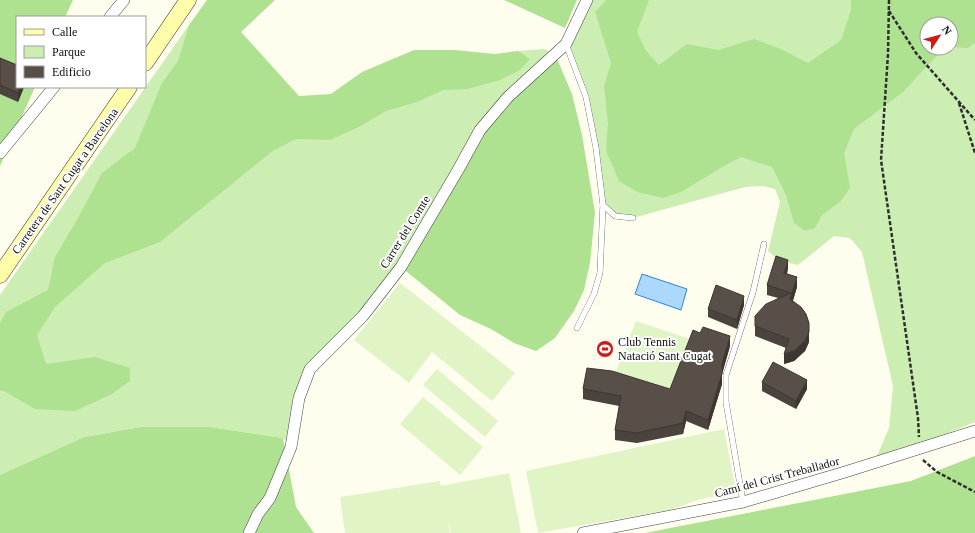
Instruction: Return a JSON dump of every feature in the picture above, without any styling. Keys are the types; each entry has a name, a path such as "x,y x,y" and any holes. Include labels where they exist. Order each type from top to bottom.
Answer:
{"main road":[{"path":"146,62 188,0"},
{"name":"Carretera de Sant Cugat a Barcelona","path":"0,275 128,88"}],"street":[{"path":"111,16 124,0"},
{"name":"Carrer del Comte","path":"248,533 258,514 270,498 291,447 299,398 310,369 364,316 404,263 480,130 508,98 566,44 587,0"},
{"path":"0,153 53,88"},
{"name":"Camí del Crist Treballador","path":"583,533 743,502 975,431"}],"lane":[{"path":"566,44 586,97 596,148 603,205 600,273 594,294 577,328"},
{"path":"603,205 615,216 633,218"},
{"path":"743,502 726,402 726,375 753,292 764,244"}],"path":[{"path":"889,0 888,54 881,160 918,418 915,450 938,472 975,492"},
{"path":"889,10 916,53 975,120"},
{"path":"958,101 975,153"}],"green space":[{"path":"0,0 73,0 65,16 16,16 16,88 35,88 0,166"},
{"path":"207,0 275,0 241,32 299,96 331,94 362,72 414,50 455,50 495,54 518,51 530,59 520,70 500,80 467,89 443,90 417,102 386,111 361,126 330,140 296,139 274,150 160,242 105,263 55,307 37,335 46,364 95,357 130,368 130,381 112,394 75,411 35,409 4,391 0,391 0,323 6,312 48,290 55,257 102,173 135,148 162,83 178,61 189,25"},
{"path":"504,0 577,0 565,28"},
{"path":"587,0 975,0 975,422 874,463 889,428 893,386 862,252 850,238 834,236 798,265 780,261 768,251 780,202 775,189 763,186 745,187 633,218 615,216 603,205 586,97 566,44"},
{"path":"606,0 649,0 637,32 646,51 659,65 687,44 718,50 754,39 781,49 808,63 841,40 851,10 851,0 975,0 975,43 968,48 959,47 959,16 919,16 919,56 937,56 903,92 854,129 844,153 850,188 840,202 822,215 815,228 805,231 794,223 786,195 772,167 741,157 681,192 663,198 637,192 619,181 606,151 608,123 604,86 611,63 595,12"},
{"path":"189,25 199,69 255,125 478,69 518,51 544,49 555,54 404,263 310,369 291,447 283,438 210,427 141,427 84,437 0,475 0,295"},
{"path":"555,54 572,94 582,135 595,213 590,263 584,290 574,311 555,338 536,351 514,343 491,329 460,315 401,267 480,130"},
{"path":"400,283 515,373 492,401 432,352 409,383 354,340"},
{"path":"636,321 693,340 670,399 612,381"},
{"path":"437,369 498,421 485,437 423,385"},
{"path":"423,397 483,447 460,475 400,424"},
{"path":"141,427 210,427 283,438 296,507 314,533 0,533 0,475 84,437"},
{"path":"724,429 735,486 723,495 701,499 670,510 538,533 526,471"},
{"path":"975,456 975,533 645,533 911,481"},
{"path":"509,473 521,533 451,533 448,521 450,533 345,533 340,497 440,481 441,486"}],"water":[{"path":"642,274 687,289 681,310 635,294"}],"building":[{"path":"0,58 16,65 16,88 20,88 18,93 0,85"},
{"path":"776,256 788,260 784,273 797,277 790,299 801,307 806,314 809,323 809,332 805,341 794,351 784,354 789,339 755,326 755,316 766,304 791,293 767,285"},
{"path":"716,285 744,296 737,320 708,309"},
{"path":"703,327 730,336 722,364 722,374 708,420 686,411 683,423 637,433 615,430 621,396 583,389 587,368 612,371 670,389 693,330 700,333"},
{"path":"773,362 807,380 796,401 762,382"}],"place":[{"name":"Club Tennis Natació Sant Cugat","path":"605,349"}]}
